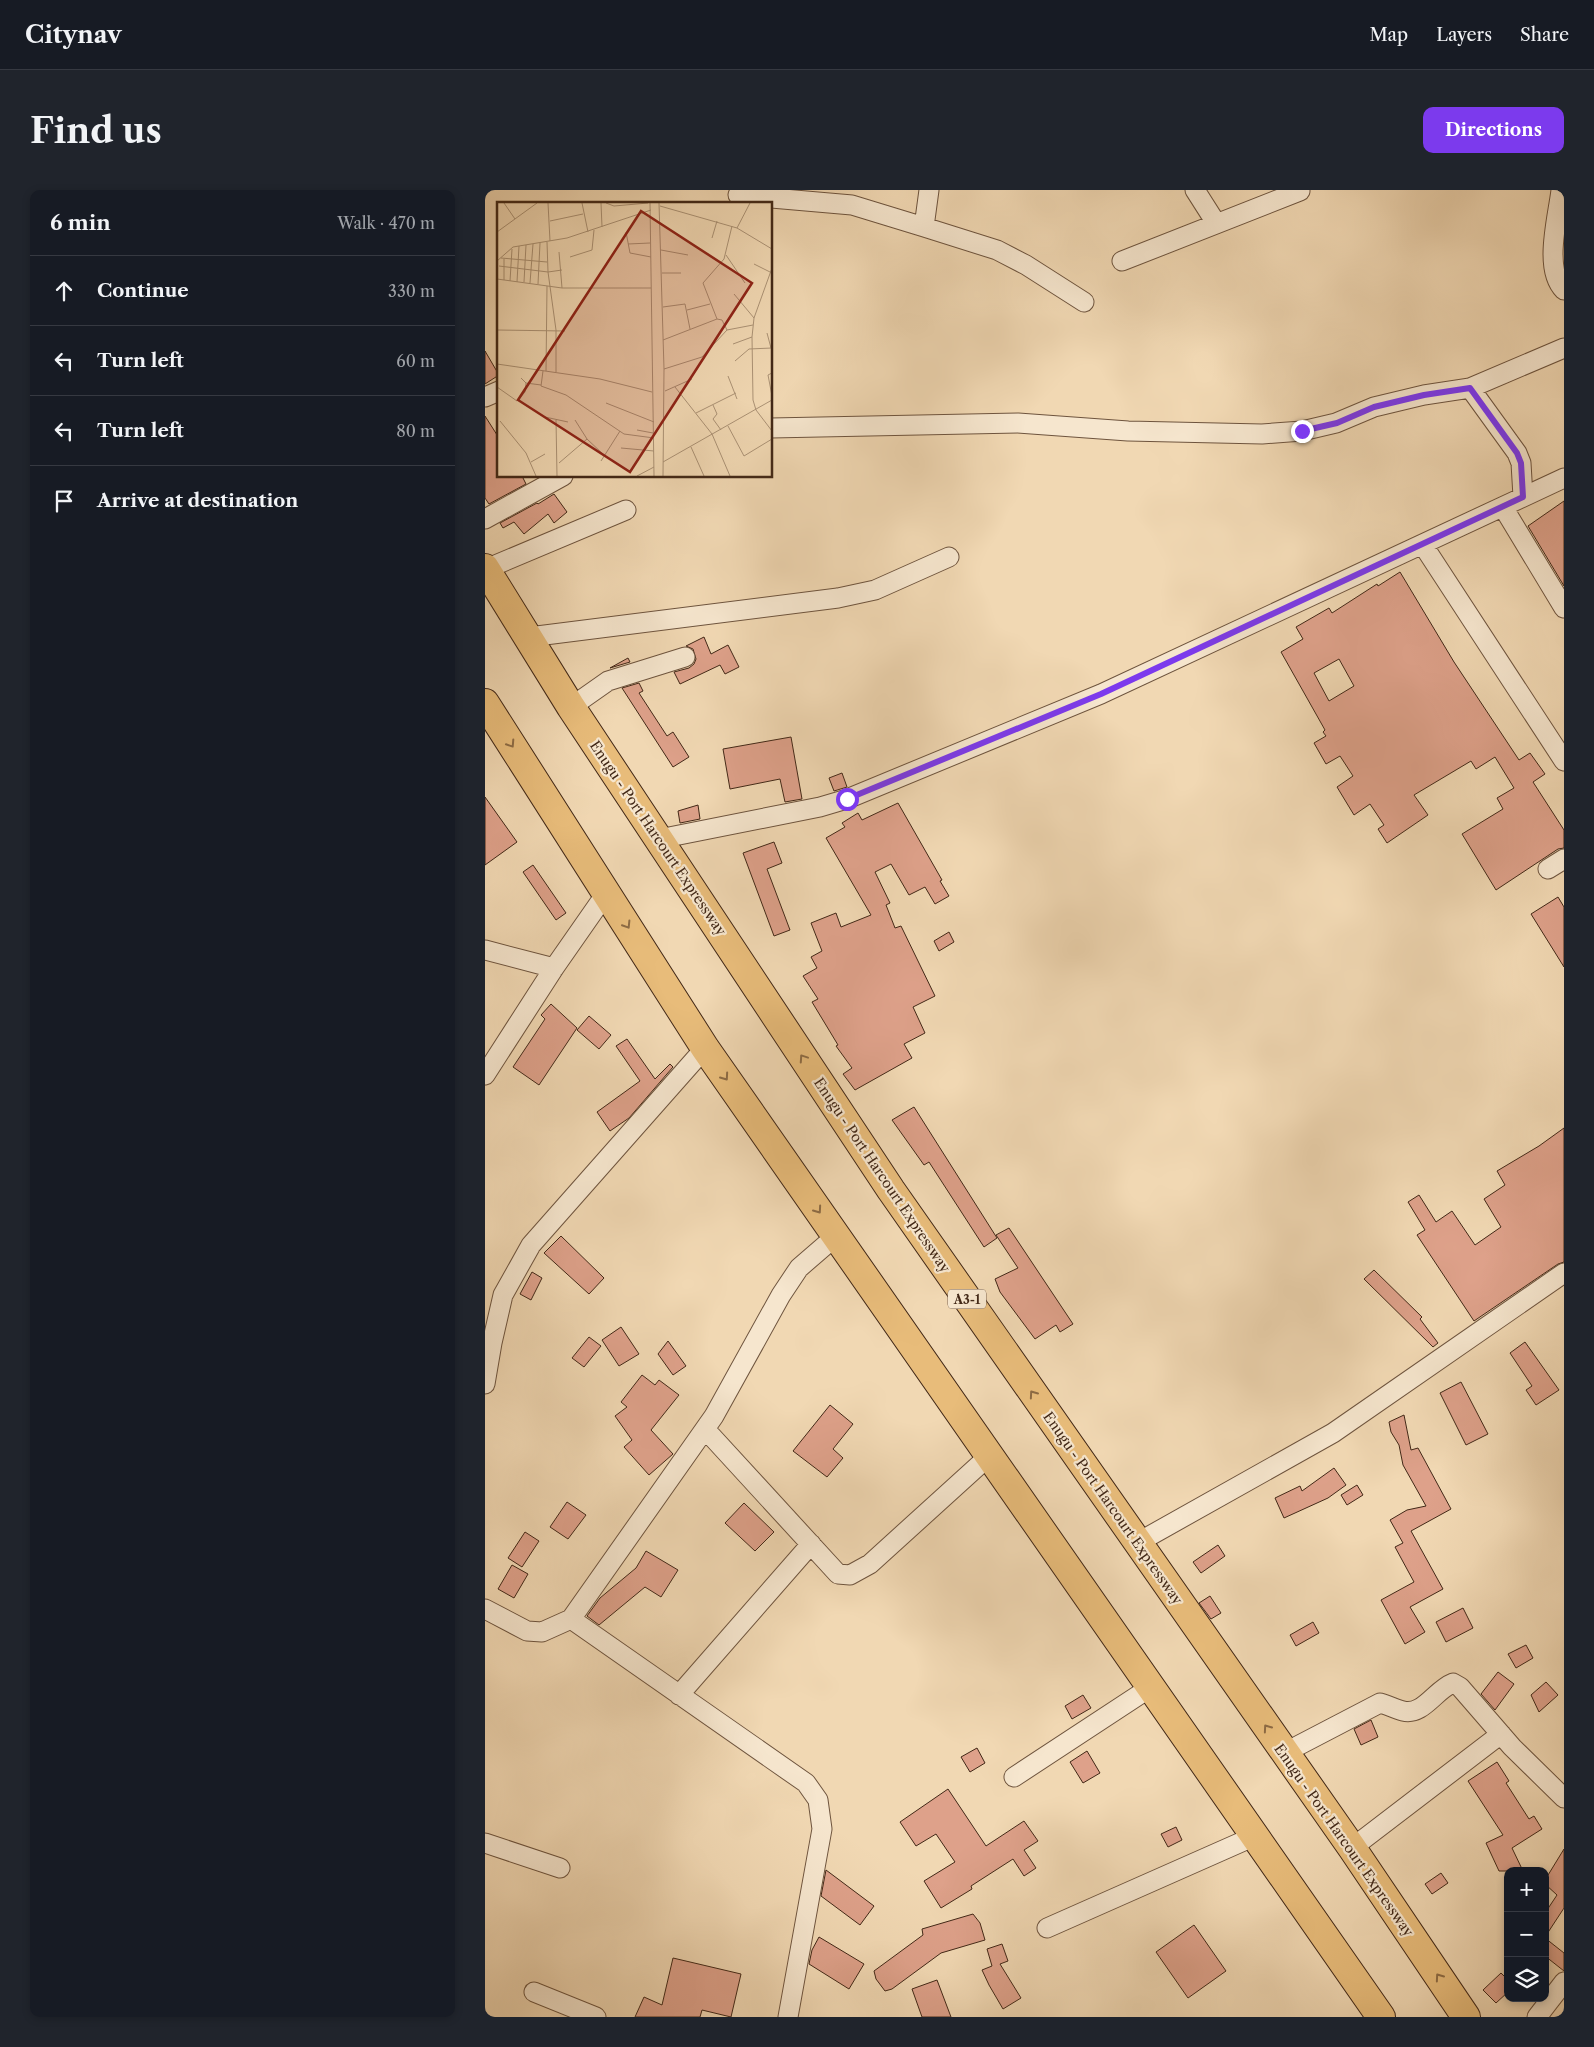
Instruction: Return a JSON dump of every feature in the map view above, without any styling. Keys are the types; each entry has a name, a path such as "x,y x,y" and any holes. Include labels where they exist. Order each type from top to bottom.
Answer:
{"highway":[{"name":"Enugu - Port Harcourt Expressway","path":"485,569 571,707 891,1190 1467,2017"},
{"path":"485,703 705,1048 1381,2017"}],"street":[{"path":"924,228 929,190"},
{"path":"1195,190 1216,223"},
{"path":"1561,190 1553,255 1553,271 1564,290"},
{"path":"1122,261 1300,191"},
{"path":"737,196 851,205 997,250 1026,265 1084,302"},
{"path":"773,428 1018,423 1128,431 1262,434 1302,431 1337,423 1374,407 1424,395 1470,388 1564,348"},
{"path":"1470,388 1517,453 1521,463 1523,497"},
{"path":"485,397 497,392"},
{"path":"485,519 559,478"},
{"path":"659,839 847,799 1101,694 1564,478"},
{"path":"1503,507 1564,608"},
{"path":"485,569 625,510"},
{"path":"1423,545 1564,761"},
{"path":"529,638 838,598 875,590 949,557"},
{"path":"571,707 608,681 685,658"},
{"path":"485,1075 553,968 607,892"},
{"path":"485,950 553,968"},
{"path":"485,1384 503,1295 531,1244 705,1048"},
{"path":"485,1609 527,1631 542,1632 571,1619 714,1416 781,1295 799,1268 836,1236"},
{"path":"1137,1543 1333,1433 1564,1273"},
{"path":"705,1429 838,1574 850,1575 861,1570 989,1456"},
{"path":"679,1694 811,1544"},
{"path":"571,1619 806,1783 818,1800 822,1828 788,2017"},
{"path":"1284,1752 1380,1703 1403,1711 1413,1712 1424,1705 1445,1686 1453,1683 1460,1686 1501,1734 1564,1798"},
{"path":"1014,1777 1151,1687"},
{"path":"1351,1848 1501,1734"},
{"path":"1047,1928 1255,1836"},
{"path":"485,1843 560,1868"},
{"path":"1537,2017 1564,1982"},
{"path":"534,1992 596,2017"}],"building":[{"path":"485,351 497,372 497,376 485,384"},
{"path":"485,416 497,435 497,478 523,478 526,484 489,504 485,498"},
{"path":"554,494 567,512 554,523 548,514 524,534 514,522 503,528 500,523 538,504"},
{"path":"1564,501 1564,586 1528,526"},
{"path":"1400,572 1454,662 1519,760 1530,753 1545,774 1533,782 1564,830 1564,848 1558,849 1496,890 1462,834 1503,809 1497,798 1514,788 1495,757 1476,769 1471,761 1414,795 1428,815 1387,843 1378,829 1384,825 1370,804 1354,815 1337,787 1353,776 1340,756 1326,764 1314,743 1326,736 1323,732 1325,730 1281,652 1303,639 1296,627 1329,608 1332,613 1377,584 1378,586","holes":["1339,659 1354,686 1329,701 1314,673"]},
{"path":"704,637 711,654 728,645 739,667 725,674 720,665 680,684 674,672 689,668 696,659 693,649 686,646"},
{"path":"628,658 630,662 610,668"},
{"path":"639,683 643,691 639,693 667,736 673,732 689,757 673,767 622,688"},
{"path":"791,737 802,799 785,802 780,779 730,789 723,749"},
{"path":"842,773 847,787 834,791 829,778"},
{"path":"485,797 517,842 485,865"},
{"path":"898,803 942,880 940,881 949,896 935,904 925,887 909,895 891,864 875,872 890,903 886,905 895,928 901,926 935,996 913,1007 925,1033 904,1044 912,1058 855,1090 843,1074 852,1068 836,1046 838,1045 812,1002 818,999 803,976 817,968 811,957 822,951 811,923 836,913 841,927 871,915 826,838 845,827 842,823 858,813 862,820"},
{"path":"698,805 700,819 680,823 678,811"},
{"path":"774,842 782,863 767,869 790,930 774,936 743,853"},
{"path":"533,865 566,913 556,920 523,872"},
{"path":"1558,897 1564,907 1564,967 1531,914"},
{"path":"949,932 954,942 939,951 934,941"},
{"path":"551,1004 577,1028 539,1085 513,1067 545,1019 541,1015"},
{"path":"589,1016 611,1035 599,1049 577,1030"},
{"path":"627,1039 655,1079 670,1064 673,1067 629,1118 610,1131 597,1112 640,1081 616,1046"},
{"path":"914,1107 997,1238 984,1247 929,1162 924,1165 892,1120"},
{"path":"1564,1128 1564,1262 1558,1264 1474,1321 1417,1235 1425,1230 1408,1202 1419,1195 1436,1222 1452,1211 1475,1245 1501,1227 1484,1199 1505,1185 1497,1171 1539,1146"},
{"path":"1009,1228 1073,1324 1060,1332 1056,1325 1035,1339 1000,1292 995,1279 1018,1268 996,1235"},
{"path":"561,1236 604,1278 589,1294 544,1253"},
{"path":"1374,1270 1422,1317 1420,1319 1438,1343 1433,1347 1364,1279"},
{"path":"532,1272 542,1278 531,1300 520,1294"},
{"path":"621,1327 639,1354 619,1366 602,1340"},
{"path":"589,1337 601,1346 584,1367 572,1358"},
{"path":"668,1341 686,1366 673,1375 658,1354"},
{"path":"1525,1342 1559,1390 1536,1405 1526,1390 1532,1386 1510,1353"},
{"path":"642,1375 655,1385 659,1380 679,1395 651,1430 673,1454 649,1475 624,1447 632,1440 615,1416 627,1407 621,1402"},
{"path":"1461,1382 1488,1434 1466,1445 1440,1393"},
{"path":"830,1405 853,1424 833,1449 843,1458 827,1477 793,1451"},
{"path":"1404,1415 1411,1450 1418,1448 1451,1509 1411,1531 1443,1589 1410,1607 1425,1632 1405,1644 1381,1600 1414,1582 1395,1547 1403,1543 1390,1520 1407,1510 1426,1506 1403,1465 1399,1445 1391,1432 1389,1422"},
{"path":"1334,1468 1346,1485 1328,1498 1284,1518 1275,1498 1300,1486 1302,1491"},
{"path":"1357,1485 1363,1495 1347,1505 1341,1495"},
{"path":"567,1502 586,1515 568,1539 550,1527"},
{"path":"744,1503 774,1532 755,1551 725,1523"},
{"path":"525,1532 539,1541 522,1567 508,1558"},
{"path":"1218,1545 1225,1556 1201,1573 1193,1562"},
{"path":"646,1551 678,1570 661,1597 645,1587 599,1625 587,1616 600,1598 636,1568"},
{"path":"512,1565 528,1574 514,1598 498,1589"},
{"path":"1210,1596 1221,1613 1211,1619 1199,1603"},
{"path":"1463,1608 1473,1628 1446,1642 1436,1622"},
{"path":"1313,1622 1319,1633 1296,1646 1290,1635"},
{"path":"1526,1645 1533,1658 1516,1668 1508,1654"},
{"path":"1498,1672 1514,1684 1495,1710 1481,1694"},
{"path":"1546,1682 1558,1695 1539,1712 1531,1695"},
{"path":"1083,1695 1091,1708 1072,1719 1065,1706"},
{"path":"1371,1720 1378,1737 1361,1745 1354,1729"},
{"path":"977,1748 985,1763 970,1772 961,1757"},
{"path":"1087,1751 1100,1773 1083,1783 1070,1762"},
{"path":"1497,1762 1509,1781 1506,1783 1529,1819 1534,1816 1542,1829 1512,1848 1521,1867 1504,1867 1504,1871 1499,1871 1486,1843 1503,1835 1468,1781"},
{"path":"948,1789 986,1846 1024,1821 1038,1841 1024,1850 1036,1868 1024,1876 1013,1859 971,1886 972,1889 941,1908 924,1881 955,1862 936,1834 916,1846 900,1822"},
{"path":"1176,1827 1182,1840 1168,1847 1161,1834"},
{"path":"1564,1849 1564,1908 1549,1931 1549,1907 1557,1895 1549,1888 1549,1873"},
{"path":"826,1870 874,1906 860,1925 821,1896"},
{"path":"1441,1873 1448,1883 1432,1894 1425,1884"},
{"path":"973,1914 980,1923 985,1940 941,1953 892,1989 885,1991 876,1979 874,1971 923,1935 922,1929"},
{"path":"1194,1925 1226,1971 1188,1998 1156,1952"},
{"path":"819,1937 864,1964 849,1989 809,1964 812,1950"},
{"path":"1549,1941 1564,1953 1564,1971 1549,1959"},
{"path":"1002,1944 1008,1961 1000,1964 1021,1998 1003,2009 982,1970 992,1966 987,1949"},
{"path":"673,1958 741,1974 731,2017 702,2010 700,2017 635,2017 644,1997 662,2005"},
{"path":"1501,1973 1504,1976 1504,1996 1496,2003 1483,1990"},
{"path":"937,1980 951,2017 922,2017 912,1989"}],"route":[{"path":"847,799 1101,694 1523,497 1521,463 1517,453 1470,388 1424,395 1374,407 1337,423 1302,431"}]}
